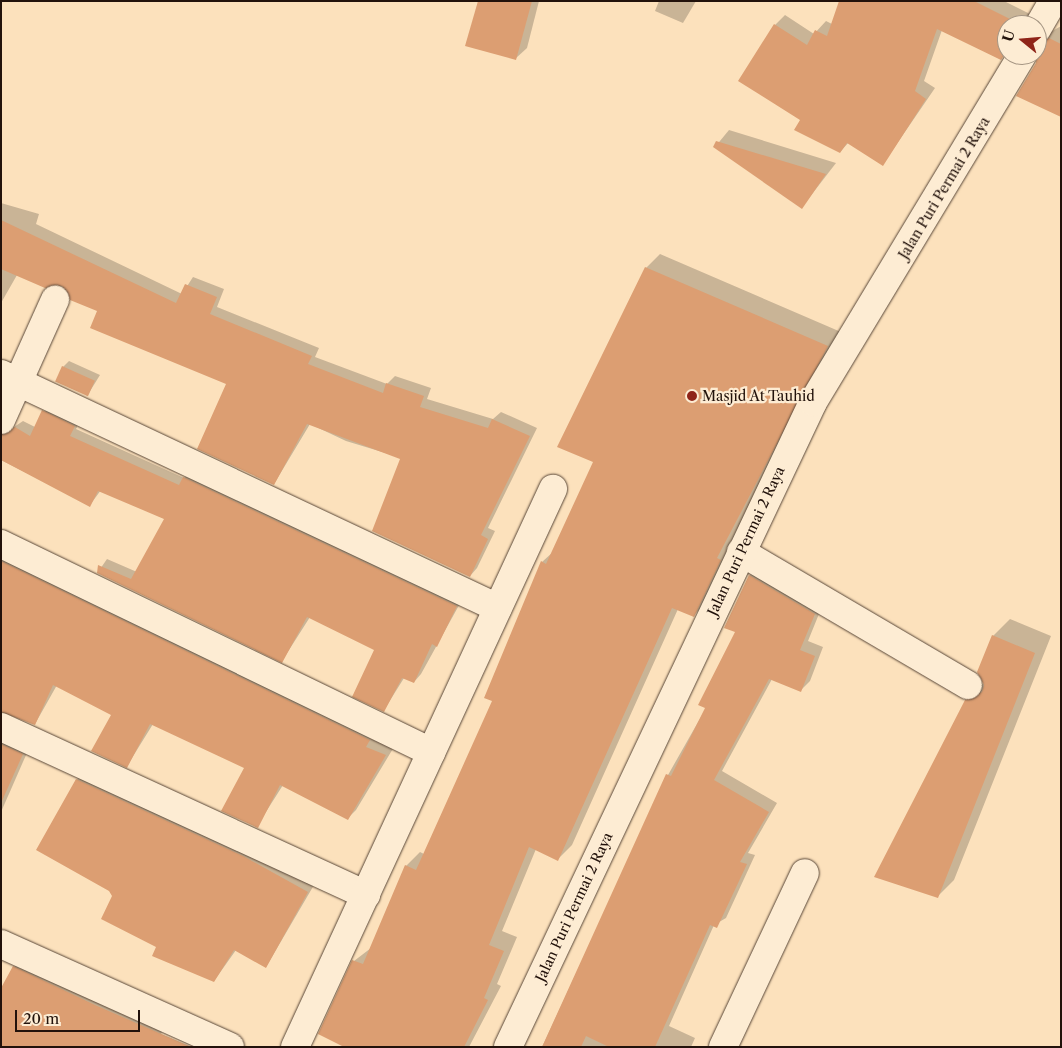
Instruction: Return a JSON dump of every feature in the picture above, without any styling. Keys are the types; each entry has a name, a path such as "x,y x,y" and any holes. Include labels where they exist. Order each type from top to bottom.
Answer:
{"street":[{"path":"1045,15 1053,1"},
{"name":"Jalan Puri Permai 2 Raya","path":"508,1047 813,402 1016,65"},
{"path":"1,420 10,378 55,300"},
{"path":"10,378 498,608"},
{"path":"295,1047 553,489"},
{"path":"1,544 431,752"},
{"path":"741,552 968,685"},
{"path":"1,727 366,895"},
{"path":"723,1047 805,874"},
{"path":"3,949 230,1047"}],"building":[{"path":"478,1 532,1 516,60 465,46"},
{"path":"839,1 974,1 1002,15 997,15 997,58 937,29 915,91 926,99 883,166 847,143 840,153 794,130 800,120 738,81 774,24 807,45 815,30 827,36"},
{"path":"1049,38 1061,44 1061,117 1016,96 1035,65 1047,65 1047,39"},
{"path":"716,141 826,174 802,209 713,147"},
{"path":"1,220 176,303 185,284 217,297 210,314 312,356 308,364 383,393 386,383 424,396 420,407 488,428 492,419 530,436 481,535 488,539 470,577 372,531 400,459 307,424 274,485 197,449 226,384 90,328 97,311 70,300 62,286 45,288 1,269"},
{"path":"645,267 828,346 717,558 721,560 694,617 672,608 558,861 529,847 489,945 504,951 484,998 488,1000 464,1047 344,1047 318,1034 352,960 363,964 405,865 416,870 492,701 484,698 541,561 546,564 593,462 557,447"},
{"path":"62,366 95,381 88,396 55,382"},
{"path":"42,410 75,426 70,436 179,485 183,477 457,606 437,647 432,644 414,683 402,678 384,712 352,697 374,650 307,617 282,663 97,573 98,565 131,579 164,519 98,491 90,507 1,460 1,435 15,427 30,436"},
{"path":"1,561 370,740 366,747 386,755 348,820 280,785 258,828 221,811 244,768 150,724 127,768 91,751 111,715 53,685 35,725 1,712"},
{"path":"749,575 815,614 800,650 815,656 801,692 769,679 714,780 769,812 740,862 747,864 717,928 710,925 655,1047 609,1047 586,1036 581,1047 542,1047 666,774 671,776 705,708 698,705 735,632 724,628"},
{"path":"992,635 1035,653 938,898 874,877 965,700 982,692 984,685 977,672"},
{"path":"1,744 23,754 1,803"},
{"path":"76,779 243,856 308,892 266,968 234,950 214,982 152,956 156,947 101,919 112,896 109,891 36,850"},
{"path":"13,966 95,1005 191,1047 1,1047 1,988"}],"place":[{"name":"Masjid At Tauhid","path":"692,396"}]}
